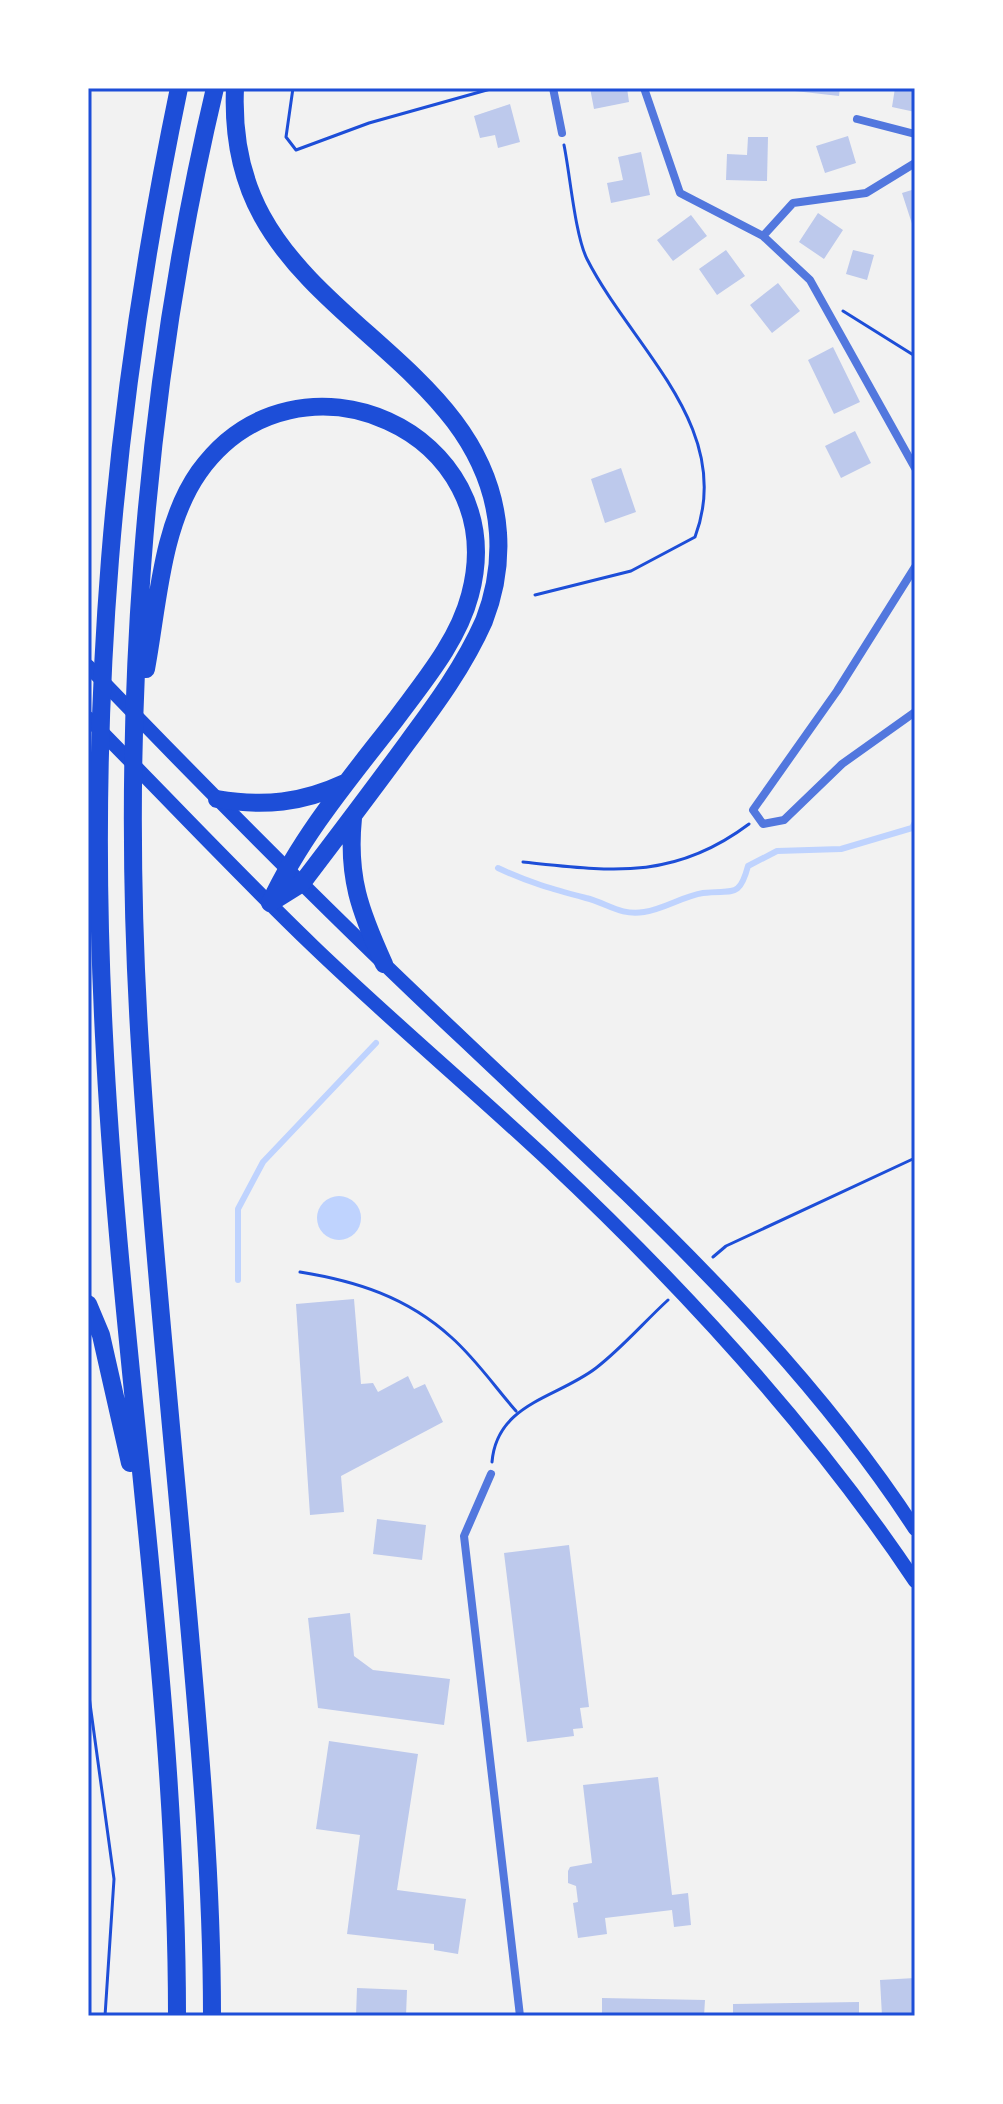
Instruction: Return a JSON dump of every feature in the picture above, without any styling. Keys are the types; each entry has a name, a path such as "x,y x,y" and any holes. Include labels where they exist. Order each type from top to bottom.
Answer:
{"highway":[{"path":"177,2016 169,1798 110,1134 93,797 115,474 134,330 179,88"},
{"path":"143,653 142,563 164,370 215,88"},
{"path":"235,88 237,148 246,183 262,217 283,249 314,285 445,408 469,440 487,477 497,510 499,545 496,584 485,619 450,685 302,883 270,903"},
{"path":"212,2016 205,1795 147,1152 134,926 134,731 143,653 172,532 198,474 217,450 240,431 267,416 296,408 326,405 356,408 385,418 412,433 434,453 453,477 466,504 474,534 475,564 470,594 446,648 286,868 270,903"},
{"path":"217,799 250,805 284,804 317,796 348,782"},
{"path":"353,818 349,854 354,891 384,964"},
{"path":"88,1304 110,1373 147,1544"}],"main road":[{"path":"88,666 384,964 621,1187 773,1345 915,1529"},
{"path":"88,718 314,947 553,1165 653,1263 748,1365 834,1468 915,1581"}],"street":[{"path":"553,88 562,133"},
{"path":"644,88 680,193 763,236 810,280 915,468"},
{"path":"857,119 915,134"},
{"path":"763,236 793,203 866,193 915,163"},
{"path":"915,567 837,691 753,810 763,824 784,820 842,764 915,712"},
{"path":"491,1474 464,1536 520,2016"}],"path":[{"path":"293,88 286,137 296,150 369,123 494,88"},
{"path":"535,595 631,571 695,537 703,517 707,481 696,434 585,256 562,133"},
{"path":"819,296 915,356"},
{"path":"523,862 613,871 663,865 716,848 758,817"},
{"path":"710,1259 726,1246 915,1158"},
{"path":"300,1272 376,1288 414,1310 451,1337 516,1411"},
{"path":"491,1474 493,1445 516,1411 595,1369 668,1300"},
{"path":"88,1689 114,1879 105,2016"}],"water":[{"path":"339,1196 355,1202 361,1218 355,1234 339,1240 323,1234 317,1218 323,1202"}],"building":[{"path":"590,88 627,88 629,102 594,109"},
{"path":"795,88 840,88 839,96 795,91"},
{"path":"895,88 915,88 915,112 892,107"},
{"path":"510,104 520,142 498,148 495,135 480,138 474,116"},
{"path":"848,136 856,163 825,173 816,146"},
{"path":"748,137 768,137 767,181 726,180 727,154 747,155"},
{"path":"641,152 650,195 611,203 607,183 623,180 618,157"},
{"path":"915,189 915,230 914,230 902,193"},
{"path":"818,213 843,230 824,259 799,242"},
{"path":"691,215 707,236 673,261 657,240"},
{"path":"726,250 745,276 717,295 699,269"},
{"path":"853,250 874,255 867,280 846,274"},
{"path":"778,283 800,311 772,333 750,305"},
{"path":"833,347 860,402 834,414 808,360"},
{"path":"855,431 871,463 841,478 825,446"},
{"path":"621,468 636,512 605,523 591,479"},
{"path":"354,1299 361,1384 373,1383 378,1392 408,1376 414,1389 425,1384 443,1422 341,1476 344,1512 310,1515 296,1304"},
{"path":"377,1519 426,1525 422,1560 373,1554"},
{"path":"569,1545 589,1707 580,1708 583,1728 573,1729 574,1736 527,1742 504,1553"},
{"path":"350,1613 354,1656 373,1670 450,1679 444,1725 318,1708 308,1618"},
{"path":"329,1741 418,1754 397,1890 466,1899 458,1954 434,1950 434,1944 347,1934 360,1835 316,1829"},
{"path":"658,1777 672,1895 688,1893 691,1925 674,1927 672,1910 605,1918 607,1934 578,1938 573,1903 578,1902 576,1886 568,1883 568,1871 570,1867 592,1863 583,1785"},
{"path":"915,1978 915,2016 882,2016 880,1980"},
{"path":"357,1988 407,1990 406,2016 356,2016"},
{"path":"602,1998 705,2000 704,2016 602,2016"},
{"path":"859,2002 859,2016 733,2016 733,2004"}],"waterway":[{"path":"498,868 552,889 635,913 703,893 733,891 741,884 748,866 777,851 841,849 912,828 915,822"},
{"path":"238,1280 238,1209 263,1162 376,1043"}]}
